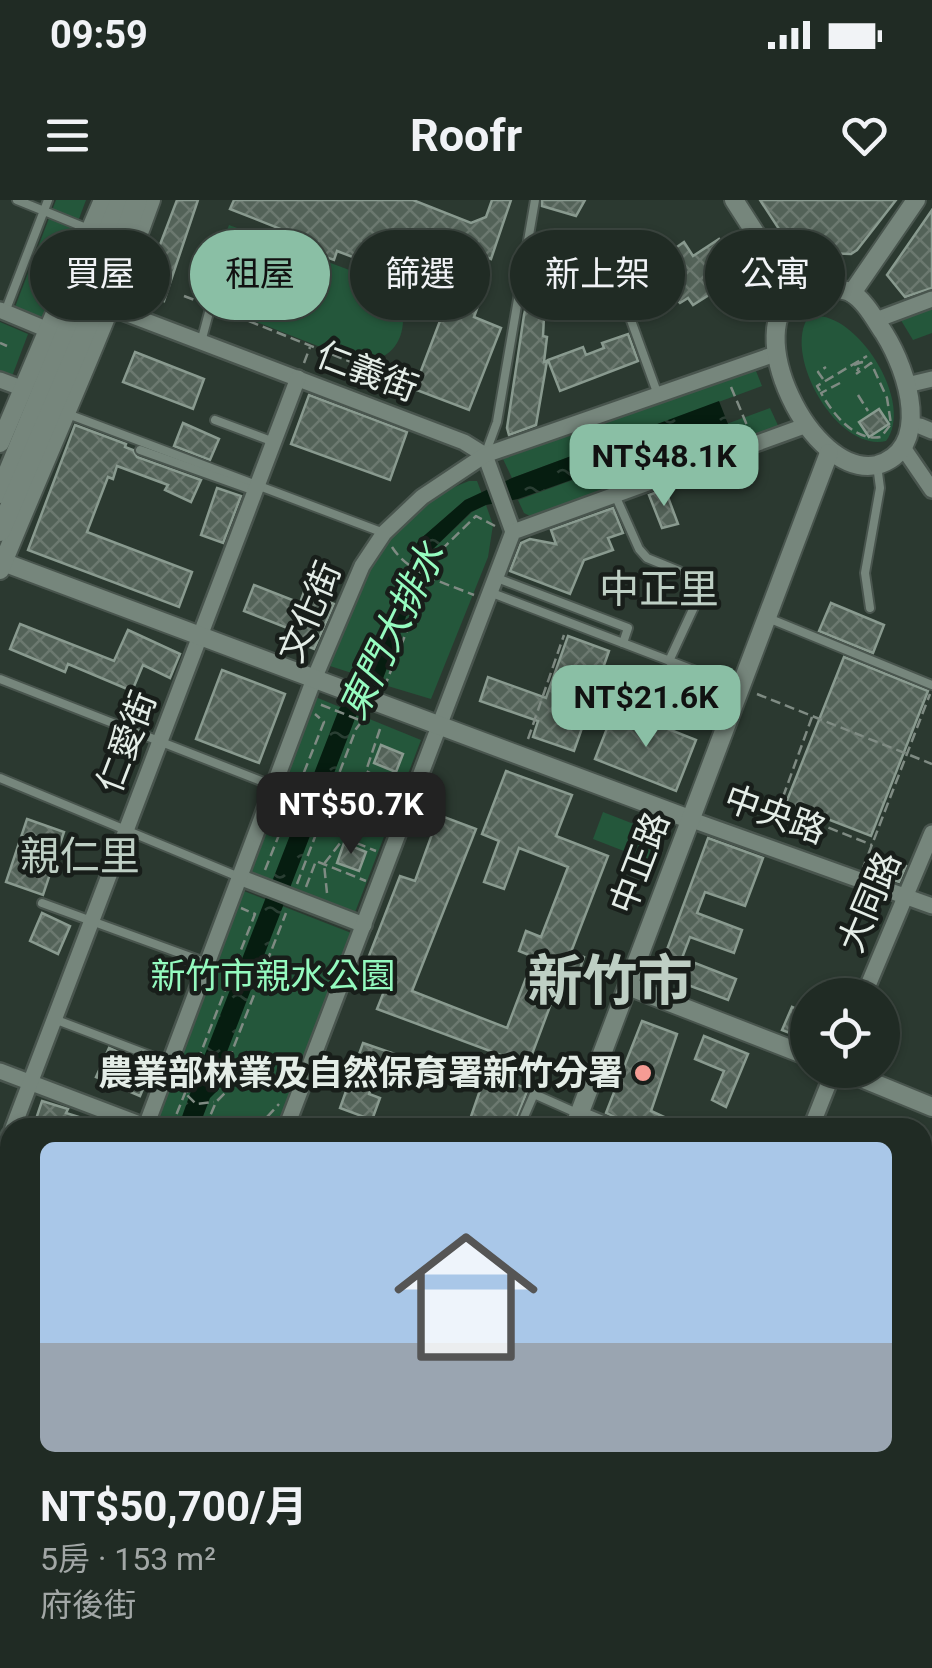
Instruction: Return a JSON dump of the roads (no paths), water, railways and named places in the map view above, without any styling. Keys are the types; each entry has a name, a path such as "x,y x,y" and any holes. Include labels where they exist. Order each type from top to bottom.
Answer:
{"main road":[{"path":"0,493 121,200"},
{"path":"0,531 138,200"}],"street":[{"path":"91,230 103,200"},
{"path":"140,230 151,200"},
{"path":"852,293 916,200"},
{"path":"740,202 757,230"},
{"path":"779,320 775,354 806,425 829,453 862,466 877,465 906,452 926,429 911,384 876,320 852,293 845,292"},
{"path":"876,320 932,299"},
{"path":"3,308 48,330"},
{"path":"0,444 52,320"},
{"path":"106,320 1,565 314,678"},
{"name":"仁義街","path":"143,320 464,442 485,455"},
{"name":"文化街","path":"150,1118 314,678 362,566 384,532 422,496 485,455 775,354"},
{"name":"仁愛街","path":"17,1118 298,378"},
{"path":"911,384 932,379"},
{"path":"0,380 24,389"},
{"path":"505,530 615,495 806,425"},
{"path":"906,452 932,490"},
{"name":"中正路","path":"578,1118 829,453"},
{"path":"290,1118 488,589 505,530 485,455"},
{"name":"中央路","path":"314,678 341,689 379,695 440,724 932,906"},
{"name":"大同路","path":"871,978 932,833"},
{"path":"240,877 364,925"},
{"path":"628,986 790,1049"},
{"path":"0,1071 124,1118"},
{"path":"815,1118 827,1088"},
{"path":"886,1088 932,1107"}],"lane":[{"path":"17,200 91,230"},
{"path":"3,308 48,200"},
{"path":"485,455 497,422 535,200"},
{"path":"201,342 206,320"},
{"path":"631,320 658,395"},
{"path":"64,412 141,447 384,532"},
{"path":"214,420 274,442"},
{"path":"870,608 866,574 880,488 877,465"},
{"path":"615,495 639,549 647,558 678,571"},
{"path":"488,589 549,598 628,628 623,643"},
{"path":"488,589 742,688"},
{"path":"544,613 549,598"},
{"path":"670,660 695,605"},
{"path":"768,618 932,687"},
{"path":"0,680 274,786"},
{"path":"0,778 240,877"},
{"path":"42,903 207,963"},
{"path":"54,1019 170,1063"},
{"path":"524,1117 534,1094 572,1118"}],"water":[{"name":"東門大排水","path":"719,401 728,424 518,499 486,505 471,512 430,552 381,684 356,716 217,1078 219,1089 210,1098 202,1118 182,1118 191,1078 200,1067 339,709 364,677 418,541 465,500 512,478"}],"place":[{"name":"農業部林業及自然保育署新竹分署","path":"643,1073"}],"district":[{"name":"中正里","path":"659,589"},
{"name":"親仁里","path":"80,856"},
{"name":"新竹市","path":"610,981"}],"park label":[{"name":"新竹市親水公園","path":"273,976"}]}
